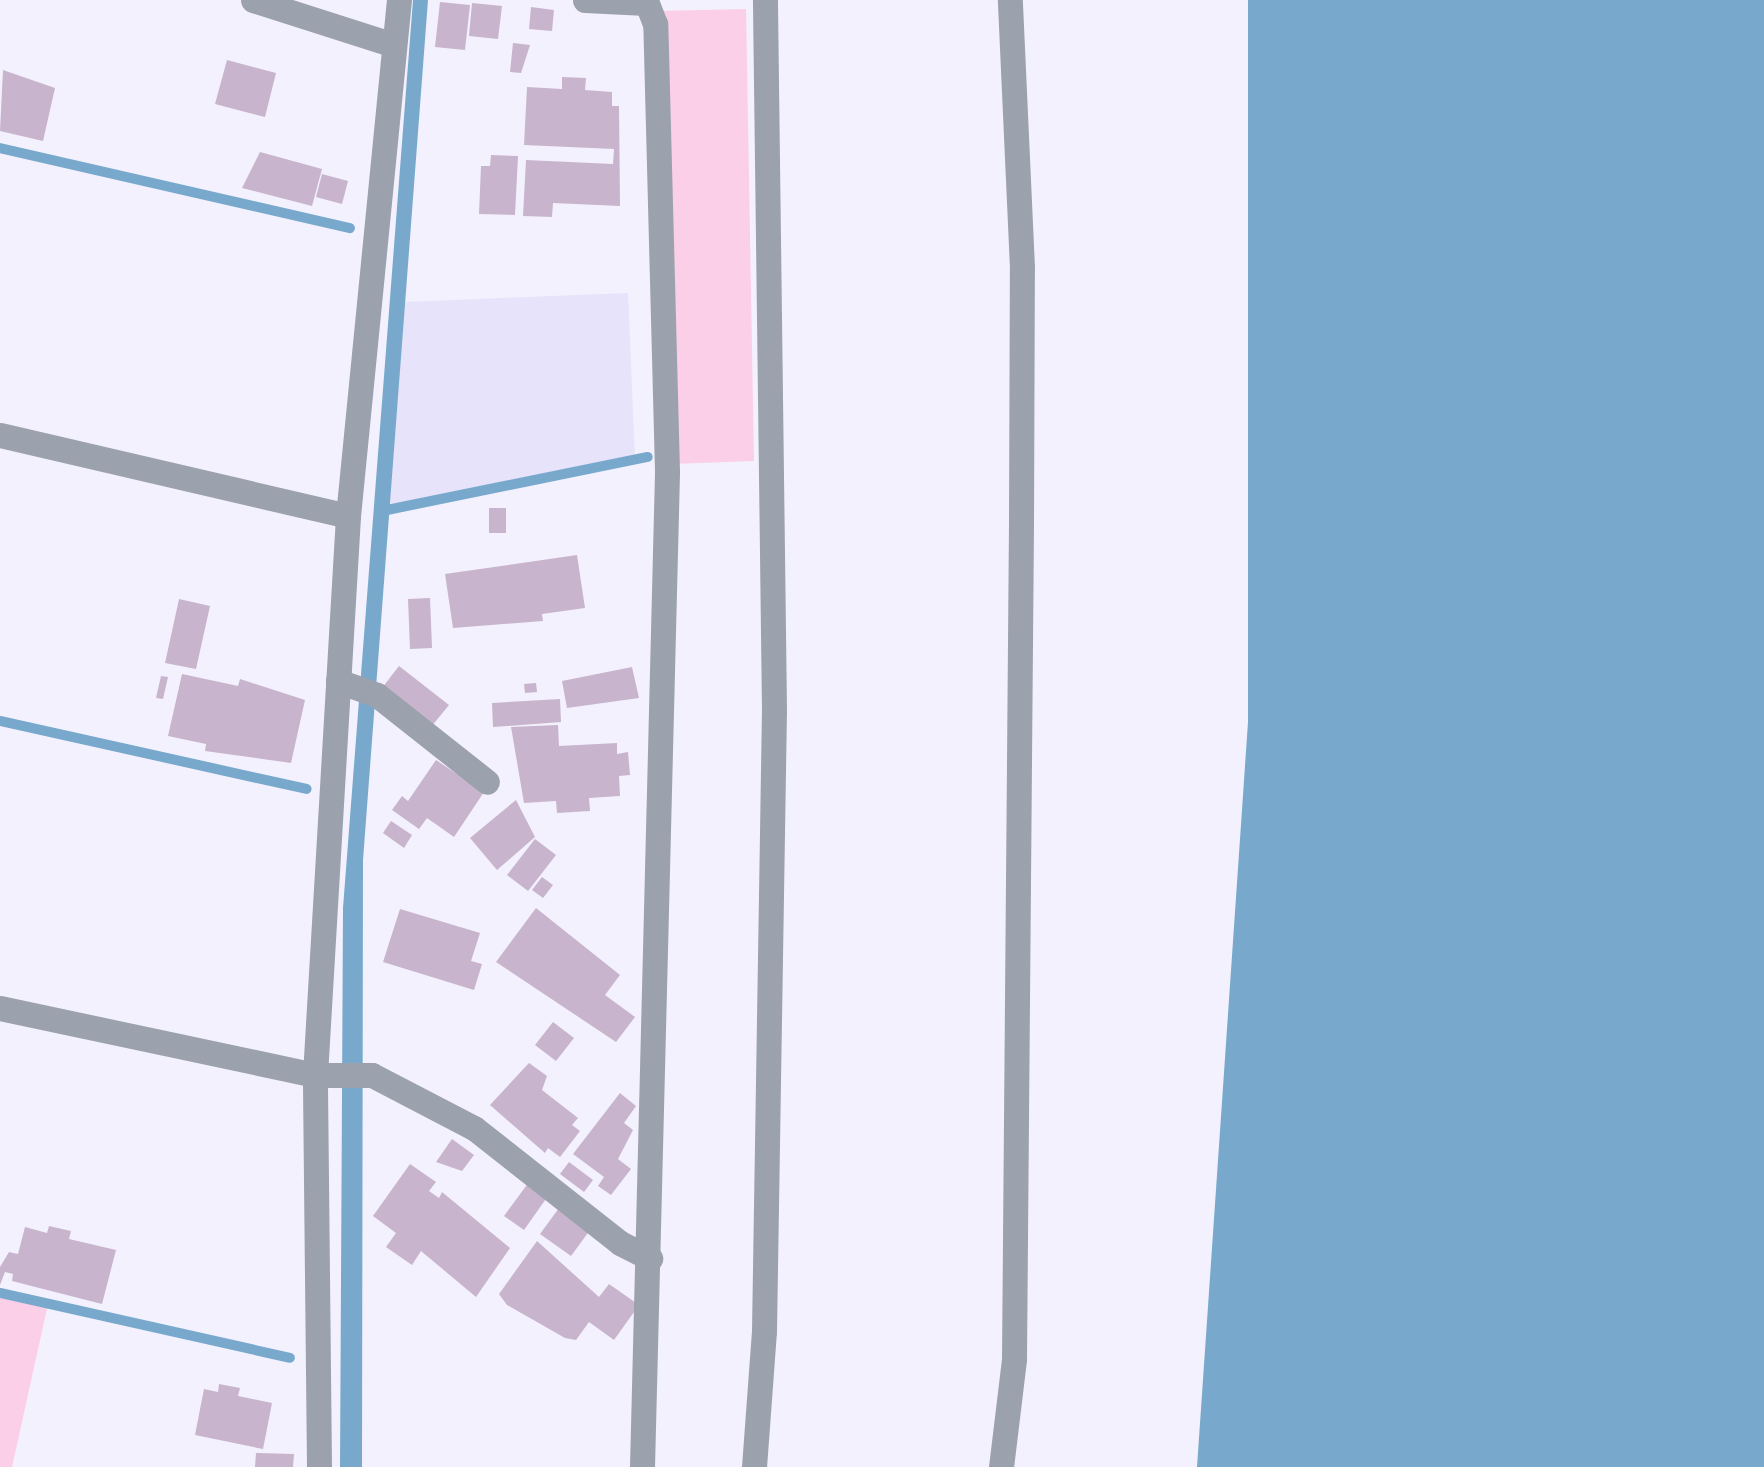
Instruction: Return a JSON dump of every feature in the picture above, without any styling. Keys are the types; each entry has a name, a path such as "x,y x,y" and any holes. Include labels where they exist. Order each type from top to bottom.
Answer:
{"street":[{"path":"254,0 391,44"},
{"path":"319,1467 316,1075 356,688 348,516 391,44 399,0"},
{"path":"585,0 646,2 655,24 666,471 642,1467"},
{"path":"754,1467 764,1331 774,710 764,0"},
{"path":"1001,1467 1014,1359 1022,465 1022,268 1010,0"},
{"path":"0,435 348,516"},
{"path":"356,688 487,782"},
{"path":"0,1008 316,1075 372,1075 474,1128 620,1243 650,1258"}],"shaded area":[{"path":"746,9 754,461 673,464 658,11"},
{"path":"628,293 635,460 387,510 404,302"},
{"path":"0,1293 48,1304 12,1467 0,1467"}],"water":[{"path":"413,0 428,0 363,860 362,1467 340,1467 343,908"},
{"path":"1248,0 1764,0 1764,1467 1197,1467 1248,722"}],"building":[{"path":"440,2 470,5 465,50 435,47"},
{"path":"472,3 502,6 498,39 469,36"},
{"path":"531,7 554,10 552,31 529,29"},
{"path":"513,43 530,45 521,73 510,72"},
{"path":"227,60 276,73 265,117 215,104"},
{"path":"3,70 55,88 43,141 0,131"},
{"path":"562,77 586,78 585,90 612,92 612,106 619,106 620,206 553,203 552,217 523,216 526,160 613,164 614,149 524,145 527,87 562,89"},
{"path":"260,152 322,169 312,206 242,188"},
{"path":"491,155 518,156 515,215 479,214 481,166 490,166"},
{"path":"322,174 348,181 342,204 316,197"},
{"path":"489,508 506,508 506,533 489,533"},
{"path":"577,555 585,608 542,614 543,621 453,628 445,574"},
{"path":"430,598 432,648 410,649 408,599"},
{"path":"179,599 210,606 196,669 165,663"},
{"path":"399,666 449,705 431,727 382,688"},
{"path":"632,667 639,698 567,708 562,681"},
{"path":"182,674 238,686 240,679 305,700 291,763 205,751 206,744 168,736"},
{"path":"161,676 168,677 163,699 156,698"},
{"path":"536,683 537,692 525,693 524,684"},
{"path":"560,699 561,722 493,727 492,703"},
{"path":"558,725 559,746 617,743 617,754 628,752 630,775 619,776 620,796 589,798 590,811 557,813 556,801 524,803 511,727"},
{"path":"436,760 484,792 454,837 427,818 419,829 392,810 402,796 408,801"},
{"path":"516,800 535,837 497,870 470,838"},
{"path":"391,821 412,835 404,848 383,833"},
{"path":"535,839 556,855 528,891 507,875"},
{"path":"542,877 553,885 543,898 532,890"},
{"path":"536,908 620,975 605,995 635,1017 616,1042 496,962"},
{"path":"400,909 480,933 471,961 482,964 474,990 383,962"},
{"path":"553,1022 574,1038 556,1061 535,1045"},
{"path":"529,1063 547,1076 542,1090 578,1118 572,1125 580,1131 560,1157 548,1148 545,1153 490,1105"},
{"path":"620,1093 636,1106 624,1123 633,1130 618,1159 631,1169 611,1195 598,1186 604,1177 573,1154"},
{"path":"452,1139 474,1155 462,1171 436,1162"},
{"path":"569,1162 593,1180 584,1192 560,1174"},
{"path":"410,1164 436,1182 429,1191 439,1198 442,1192 510,1248 476,1297 421,1251 412,1265 386,1247 396,1233 373,1216"},
{"path":"529,1182 548,1196 524,1230 504,1216"},
{"path":"559,1208 590,1230 571,1256 540,1234"},
{"path":"49,1226 71,1231 69,1239 116,1250 102,1304 12,1281 13,1274 5,1272 0,1285 0,1267 9,1252 18,1254 25,1227 47,1233"},
{"path":"537,1241 599,1297 609,1284 639,1305 614,1340 589,1322 576,1340 565,1338 507,1305 499,1294"},
{"path":"219,1384 240,1388 238,1396 272,1403 263,1449 195,1435 204,1389 218,1392"},
{"path":"256,1453 294,1454 293,1467 255,1467"}],"waterway":[{"path":"0,148 350,228"},
{"path":"387,510 648,457"},
{"path":"0,721 307,789"},
{"path":"0,1293 290,1358"}]}
